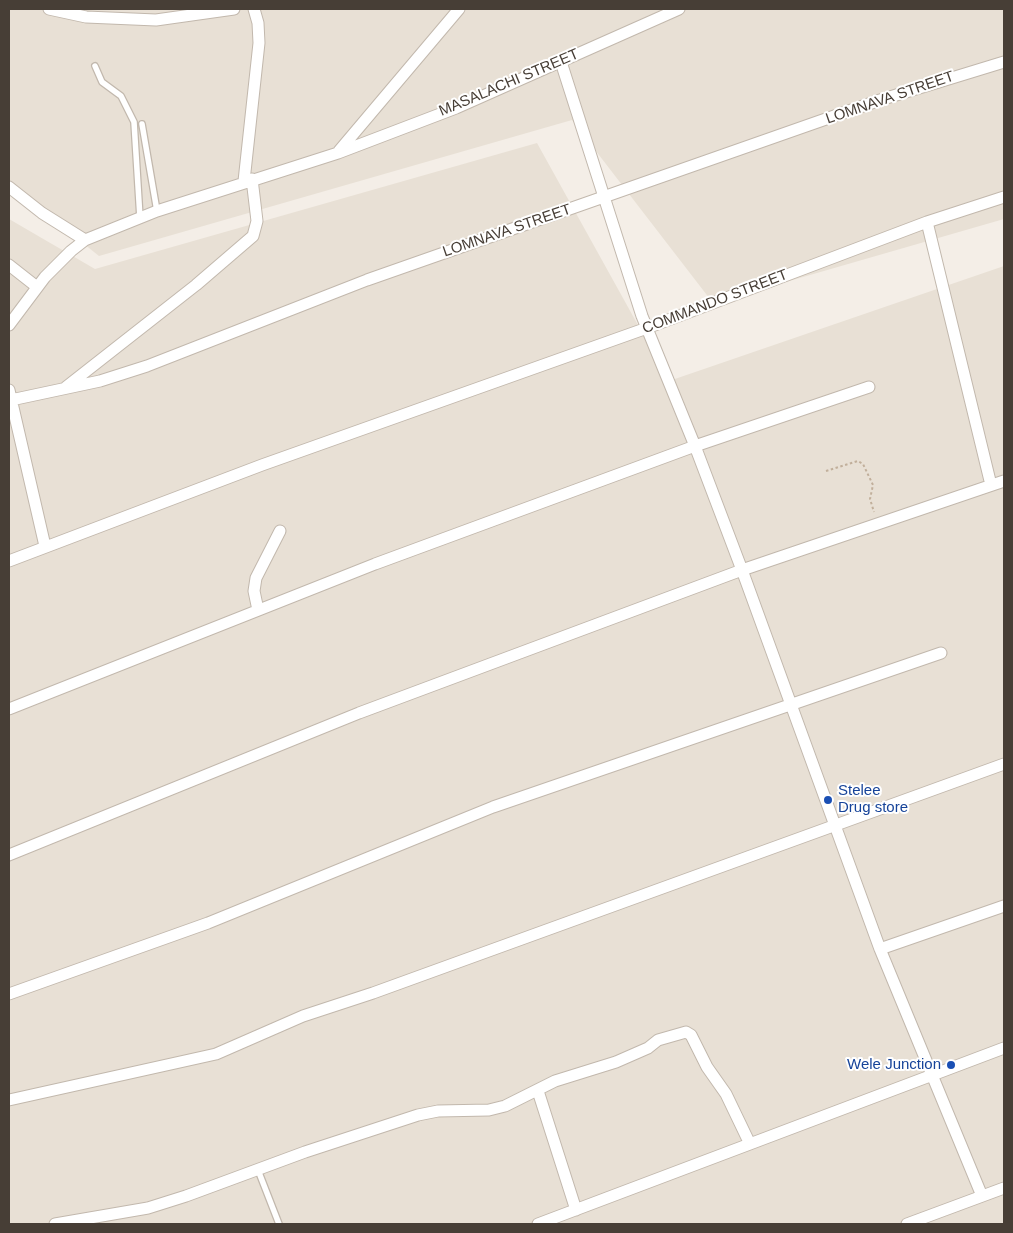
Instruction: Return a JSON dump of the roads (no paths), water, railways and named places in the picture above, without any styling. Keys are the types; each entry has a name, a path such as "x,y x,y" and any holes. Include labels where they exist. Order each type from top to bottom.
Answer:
{"street":[{"path":"49,9 78,16 156,20 234,9"},
{"path":"64,389 253,236 256,221 248,180 259,42 258,23 254,9"},
{"path":"338,153 459,9"},
{"name":"MASALACHI STREET","path":"9,325 38,287 70,251 85,240 157,211 248,180 338,153 456,108 679,9"},
{"path":"561,62 602,198 647,328 695,446 742,570 880,949 982,1196"},
{"name":"LOMNAVA STREET","path":"10,395 64,389 100,381 147,366 367,280 880,100 1004,62"},
{"path":"9,187 28,204 85,240"},
{"name":"COMMANDO STREET","path":"9,561 426,405 647,328 927,222 1004,197"},
{"path":"927,222 991,486"},
{"path":"9,265 38,287"},
{"path":"9,709 375,564 695,446 869,387"},
{"path":"10,395 45,546"},
{"path":"9,855 359,713 742,570 1004,481"},
{"path":"258,610 254,591 256,578 280,531"},
{"path":"9,994 208,923 447,824 941,653"},
{"path":"9,1100 216,1054 303,1016 382,990 1004,764"},
{"path":"880,949 1004,906"},
{"path":"55,1224 148,1208 418,1115 438,1111 489,1110 516,1102 562,1079 616,1062 648,1048 658,1040 689,1032 707,1067 726,1094 750,1144"},
{"path":"538,1224 1004,1048"},
{"path":"538,1091 576,1210"},
{"path":"907,1224 922,1222 1004,1188"}],"lane":[{"path":"95,66 102,82 121,96 134,122 140,218"},
{"path":"142,124 157,211"},
{"path":"258,1170 279,1224"}],"place":[{"name":"Stelee Drug store","path":"828,800"},
{"name":"Wele Junction","path":"951,1065"}]}
